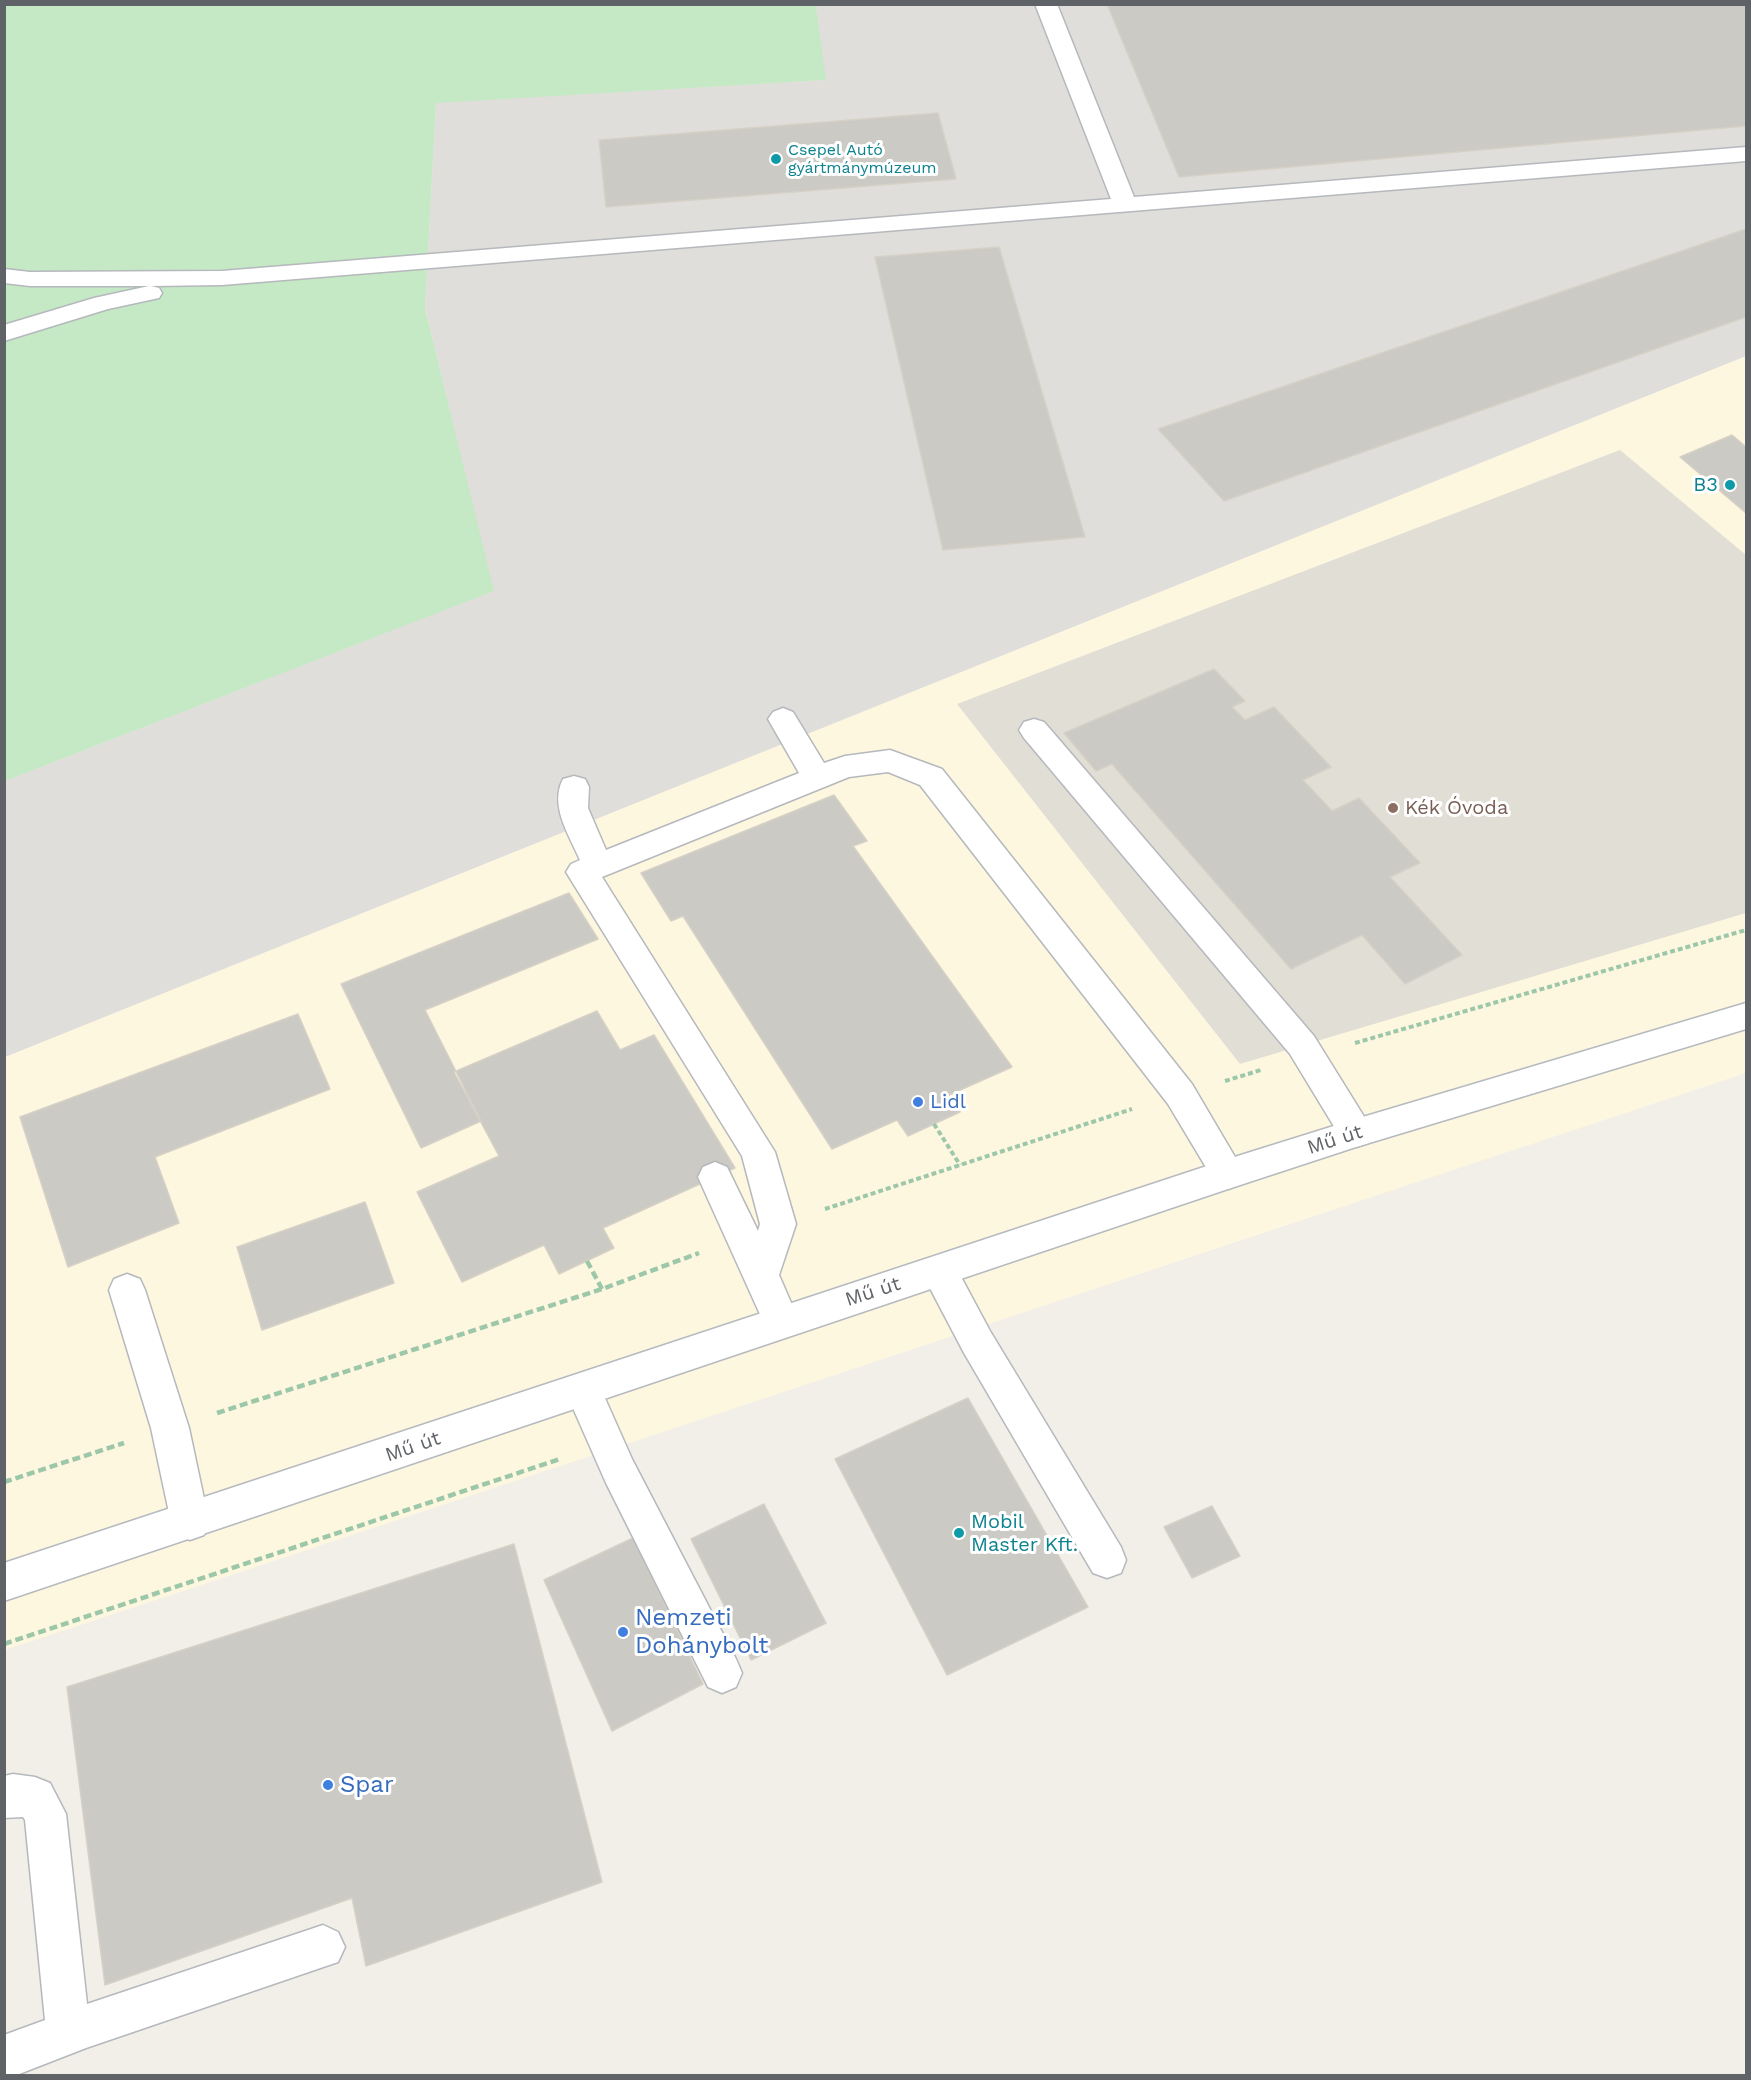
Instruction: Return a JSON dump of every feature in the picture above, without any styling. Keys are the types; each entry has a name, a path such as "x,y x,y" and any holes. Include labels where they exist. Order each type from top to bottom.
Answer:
{"street":[{"path":"1046,4 1125,205"},
{"path":"4,276 30,279 222,279 1746,154"},
{"path":"1659,161 1696,166 1736,176"},
{"path":"4,333 103,303 222,279"},
{"path":"783,719 817,778"},
{"path":"1034,730 1302,1045 1356,1133"},
{"path":"761,1275 778,1224 758,1152 582,872 845,767 890,761 931,777 1180,1094 1228,1174"},
{"path":"574,787 573,808 598,866"},
{"name":"Mű út","path":"4,1582 583,1390 781,1321 1228,1174 1356,1133 1746,1016"},
{"path":"715,1177 781,1321"},
{"path":"939,1270 977,1342 1107,1560"},
{"path":"127,1290 170,1428 190,1522"},
{"path":"583,1390 607,1444 722,1673"},
{"path":"4,1797 13,1795 35,1798 45,1815 68,2033"},
{"path":"4,2057 68,2033 323,1947"}],"path":[{"path":"778,1224 1180,1094 1746,930"},
{"path":"934,1124 960,1165"},
{"path":"4,1482 602,1289 743,1236"},
{"path":"587,1261 602,1289"},
{"path":"4,1644 607,1444"}],"shaded area":[{"path":"816,5 1746,5 1746,356 5,1057 5,781 493,591 425,307 436,102 825,80"},
{"path":"1746,356 1746,1073 5,1650 5,1057"},
{"name":"Kék Óvoda","path":"1620,450 1746,555 1746,913 1240,1064 957,704"}],"green space":[{"path":"5,5 816,5 826,80 436,103 425,308 494,591 5,781"}],"building":[{"path":"1107,4 1746,4 1746,126 1179,177"},
{"name":"Csepel Autó gyártmánymúzeum","path":"938,113 956,179 606,207 599,140"},
{"path":"1746,229 1746,317 1224,501 1158,429"},
{"path":"999,247 1085,537 943,550 875,257"},
{"name":"B3","path":"1732,435 1746,447 1746,513 1680,457"},
{"path":"1214,669 1245,701 1232,707 1245,720 1274,707 1331,767 1303,780 1332,811 1359,798 1420,863 1390,877 1462,955 1405,984 1362,935 1291,969 1112,764 1096,771 1064,733"},
{"path":"834,795 867,841 853,846 1012,1067 949,1095 960,1112 908,1136 897,1120 832,1149 683,916 671,921 641,873"},
{"path":"569,893 598,939 425,1010 481,1121 421,1148 341,984"},
{"path":"597,1011 620,1050 654,1035 735,1168 603,1228 614,1248 559,1274 544,1245 462,1282 417,1192 499,1156 454,1072"},
{"path":"298,1014 330,1089 155,1157 179,1223 68,1267 20,1117"},
{"path":"365,1202 394,1283 262,1330 237,1247"},
{"name":"Mobil Master Kft.","path":"968,1398 1088,1607 947,1675 835,1459"},
{"path":"764,1504 826,1623 751,1660 691,1539"},
{"path":"1212,1506 1240,1556 1192,1578 1164,1527"},
{"name":"Nemzeti Dohánybolt","path":"633,1538 703,1684 612,1731 544,1580"},
{"name":"Spar","path":"514,1544 602,1882 366,1966 352,1898 105,1985 67,1687"}],"place":[{"name":"Csepel Autó gyártmánymúzeum","path":"776,159"},
{"name":"B3","path":"1730,485"},
{"name":"Kék Óvoda","path":"1393,808"},
{"name":"Lidl","path":"918,1102"},
{"name":"Mobil Master Kft.","path":"959,1533"},
{"name":"Nemzeti Dohánybolt","path":"623,1632"},
{"name":"Spar","path":"328,1785"}]}
